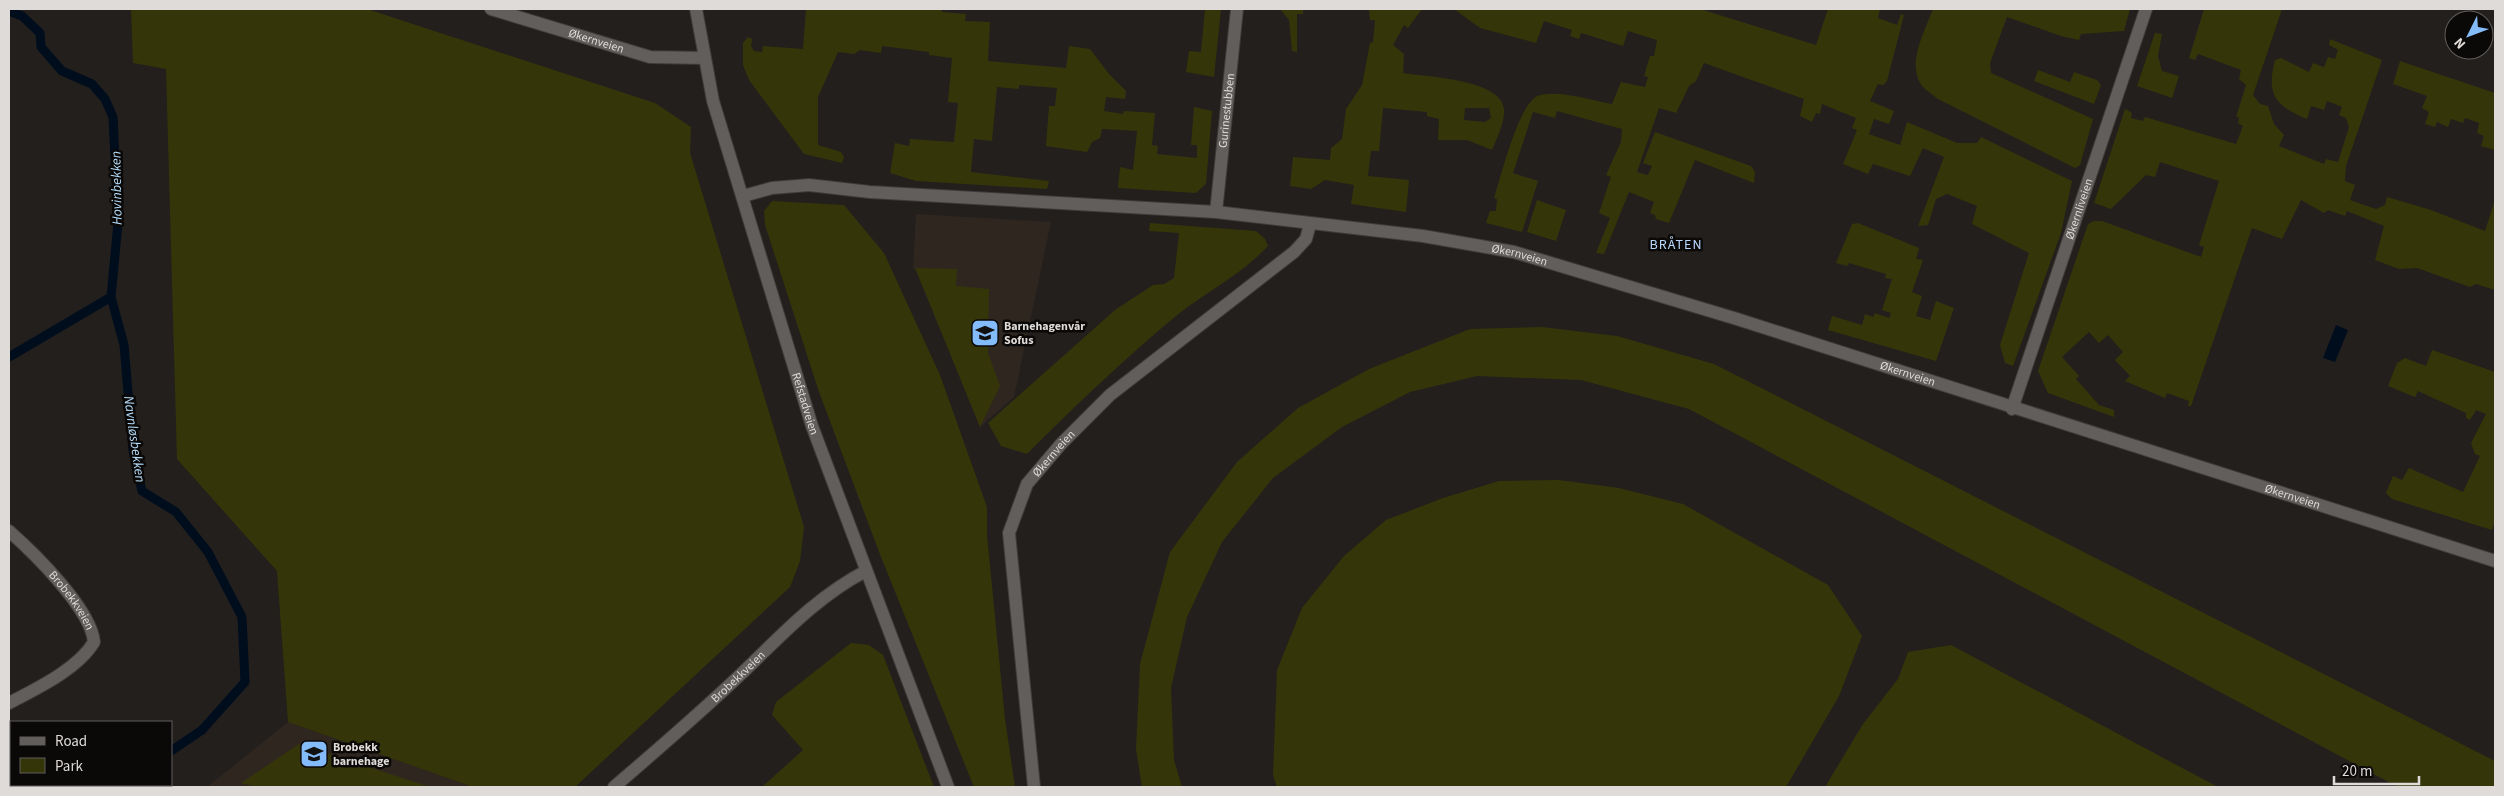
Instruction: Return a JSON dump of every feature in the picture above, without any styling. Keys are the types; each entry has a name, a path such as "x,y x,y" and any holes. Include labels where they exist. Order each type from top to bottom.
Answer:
{"street":[{"name":"Økernveien","path":"491,9 650,57 704,58"},
{"name":"Refstadveien","path":"696,9 713,101 812,426 948,787"},
{"name":"Gurinestubben","path":"1216,212 1237,9"},
{"name":"Økernliveien","path":"2012,409 2146,9"},
{"name":"Økernveien","path":"743,196 772,188 809,185 870,192 1216,212 1424,236 1514,252 1737,319 2012,409 2495,561"},
{"name":"Økernveien","path":"1034,787 1009,533 1028,484 1061,444 1110,395 1294,252 1306,239 1310,224"},
{"name":"Brobekkveien","path":"9,531 64,589 86,616 93,631 94,642 80,659 40,687 9,703"},
{"name":"Brobekkveien","path":"614,787 696,716 818,603 848,580 866,571"}],"shaded area":[{"name":"Barnehagenvår Sofus","path":"916,214 1051,222 1014,397 980,427 916,268 913,269"},
{"name":"Brobekk barnehage","path":"288,722 473,787 207,787"}],"green space":[{"path":"131,9 367,9 655,103 691,127 690,153 804,527 800,561 790,587 575,787 473,787 288,722 277,571 177,459 166,69 133,63"},
{"path":"806,9 942,9 942,12 966,14 965,21 990,22 988,61 1066,68 1069,46 1090,49 1109,74 1126,91 1125,99 1106,97 1104,111 1123,114 1124,111 1155,113 1152,145 1158,146 1157,154 1197,158 1197,145 1191,145 1194,107 1212,111 1206,184 1196,193 1118,188 1120,167 1133,170 1137,131 1102,129 1100,138 1092,142 1087,152 1046,146 1049,106 1055,106 1057,88 1019,85 1019,89 997,87 992,141 974,139 971,172 1049,181 1047,189 916,181 890,173 895,143 909,146 910,139 954,142 958,103 948,102 952,58 929,55 929,52 882,46 881,53 860,50 854,54 838,52 818,97 818,145 841,152 844,157 842,163 804,154 749,80 743,65 743,43 748,37 752,39 751,46 754,51 762,52 763,46 803,49"},
{"path":"1205,9 1221,9 1214,77 1186,72 1189,51 1201,52"},
{"path":"1280,9 1303,9 1303,14 1297,14 1297,52 1292,51 1289,20"},
{"path":"1349,9 1422,9 1408,28 1404,25 1393,45 1404,54 1403,73 1445,78 1477,85 1490,91 1500,99 1504,109 1502,125 1492,150 1467,140 1438,140 1439,119 1427,116 1427,112 1383,108 1379,151 1371,151 1368,176 1409,180 1406,212 1351,204 1354,185 1325,180 1311,189 1290,186 1293,157 1330,160 1331,148 1342,139 1346,109 1362,85 1370,43 1373,42 1375,20 1370,20 1369,10","holes":["1465,108 1489,108 1491,118 1485,122 1464,120"]},
{"path":"1454,9 1700,9 1816,45 1828,9 1880,9 1878,18 1897,25 1901,14 1904,15 1887,81 1883,85 1878,84 1870,101 1894,111 1889,124 1874,119 1869,134 1900,145 1907,122 1957,143 1977,143 1981,137 2072,181 2061,233 2013,366 2005,363 2000,345 2029,253 1972,224 1977,206 1947,194 1936,199 1928,225 1918,226 1944,157 1923,148 1910,176 1873,164 1868,174 1843,164 1857,130 1852,128 1856,118 1822,104 1820,114 1816,113 1812,122 1800,116 1804,99 1704,63 1696,81 1689,86 1676,113 1659,108 1637,172 1648,175 1652,166 1643,163 1655,132 1751,166 1755,172 1754,183 1695,160 1669,223 1656,219 1655,215 1650,213 1654,202 1629,192 1604,254 1596,253 1610,218 1599,213 1611,177 1606,175 1621,142 1622,129 1557,111 1555,118 1533,112 1513,173 1538,181 1522,232 1486,223 1490,211 1496,211 1497,199 1494,198 1506,158 1518,124 1532,100 1540,95 1557,94 1612,104 1621,82 1645,87 1648,77 1644,76 1650,56 1654,56 1657,40 1628,31 1623,46 1581,33 1579,39 1570,36 1572,30 1544,21 1536,43 1480,28"},
{"path":"1933,9 2130,9 2124,31 2081,34 2079,40 2061,36 2007,17 1990,63 1991,73 2093,119 2080,165 2075,168 1938,99 1923,87 1918,79 1916,59 1918,48"},
{"path":"2204,9 2282,9 2253,95 2260,104 2268,106 2274,124 2284,135 2279,146 2324,164 2326,159 2338,162 2349,127 2346,118 2339,115 2342,107 2327,101 2324,110 2311,106 2307,119 2287,109 2280,104 2273,90 2272,72 2275,60 2281,58 2309,72 2313,63 2324,67 2328,57 2335,59 2338,50 2329,45 2330,39 2382,60 2346,166 2345,181 2355,185 2350,200 2376,209 2385,205 2387,197 2431,210 2485,231 2495,200 2495,290 2476,284 2470,287 2417,268 2399,269 2375,260 2384,226 2347,211 2345,216 2328,210 2324,213 2301,200 2282,239 2252,228 2191,406 2188,406 2189,401 2167,393 2165,398 2125,381 2130,376 2115,360 2123,352 2108,335 2099,343 2089,332 2062,357 2079,376 2076,379 2099,405 2114,410 2114,417 2048,393 2038,371 2088,224 2094,221 2102,221 2201,257 2204,247 2199,245 2219,181 2160,162 2155,177 2146,175 2111,209 2094,203 2125,109 2132,113 2131,118 2143,121 2145,117 2236,144 2243,126 2238,123 2239,117 2236,117 2246,85 2239,79 2241,70 2198,54 2195,60 2189,58"},
{"path":"2155,33 2162,34 2158,56 2162,71 2179,76 2172,98 2137,86"},
{"path":"2400,61 2495,93 2495,150 2481,146 2484,136 2477,133 2479,123 2465,118 2463,123 2451,119 2448,127 2437,122 2435,127 2425,124 2429,112 2422,108 2427,96 2393,84"},
{"path":"2038,70 2070,82 2074,72 2097,80 2101,85 2094,104 2034,81"},
{"path":"1537,200 1566,210 1556,241 1527,232"},
{"path":"772,201 844,205 884,253 940,375 987,507 987,535 1005,719 1015,787 974,787 881,557 819,392 765,225 764,211"},
{"path":"1150,223 1256,231 1265,239 1268,246 1246,266 1187,307 1157,332 1100,383 1027,454 1001,446 988,423 1115,310 1153,285 1164,284 1174,278 1179,233 1149,231"},
{"path":"1858,223 1919,248 1916,259 1923,260 1912,292 1922,296 1916,316 1930,320 1936,301 1954,308 1936,361 1828,330 1832,316 1862,325 1865,314 1873,317 1875,313 1889,318 1891,313 1882,310 1892,279 1885,278 1886,274 1849,263 1847,266 1836,263 1852,224"},
{"path":"915,268 957,269 956,286 989,289 988,353 1000,386 980,427"},
{"path":"1542,327 1617,336 1714,364 2495,761 2495,787 2398,787 1689,409 1581,380 1477,376 1410,392 1342,427 1273,478 1222,542 1187,617 1171,688 1174,760 1182,787 1142,787 1136,749 1140,664 1170,552 1237,462 1298,408 1369,369 1470,329"},
{"path":"2432,350 2495,372 2495,521 2492,530 2392,499 2386,493 2393,476 2402,480 2409,468 2463,492 2480,456 2475,454 2471,443 2486,414 2476,410 2470,420 2466,418 2466,413 2418,391 2415,397 2388,386 2397,363 2405,358 2426,366"},
{"path":"1559,480 1619,488 1683,504 1828,585 1862,636 1839,696 1786,787 1277,787 1273,775 1277,670 1302,608 1344,556 1386,520 1443,498 1499,481"},
{"path":"851,643 869,645 883,655 934,787 762,787 803,750 772,715 776,702"},
{"path":"1951,645 2218,787 1825,787 1863,724 1898,679 1908,652"},
{"path":"299,744 430,787 256,787 241,783"}],"water":[{"path":"2336,325 2348,330 2335,362 2323,358"}],"waterway":[{"name":"Hovinbekken","path":"9,11 22,16 40,33 41,47 62,71 92,84 105,99 113,117 118,223 111,297 9,357"},
{"name":"Navnløsbekken","path":"111,297 124,345 133,451 142,491 176,512 208,552 242,617 245,682 202,730 172,750"}],"place":[{"name":"Barnehagenvår Sofus","path":"985,333"},
{"name":"Brobekk barnehage","path":"314,754"}],"district":[{"name":"BRÅTEN","path":"1676,244"}]}
